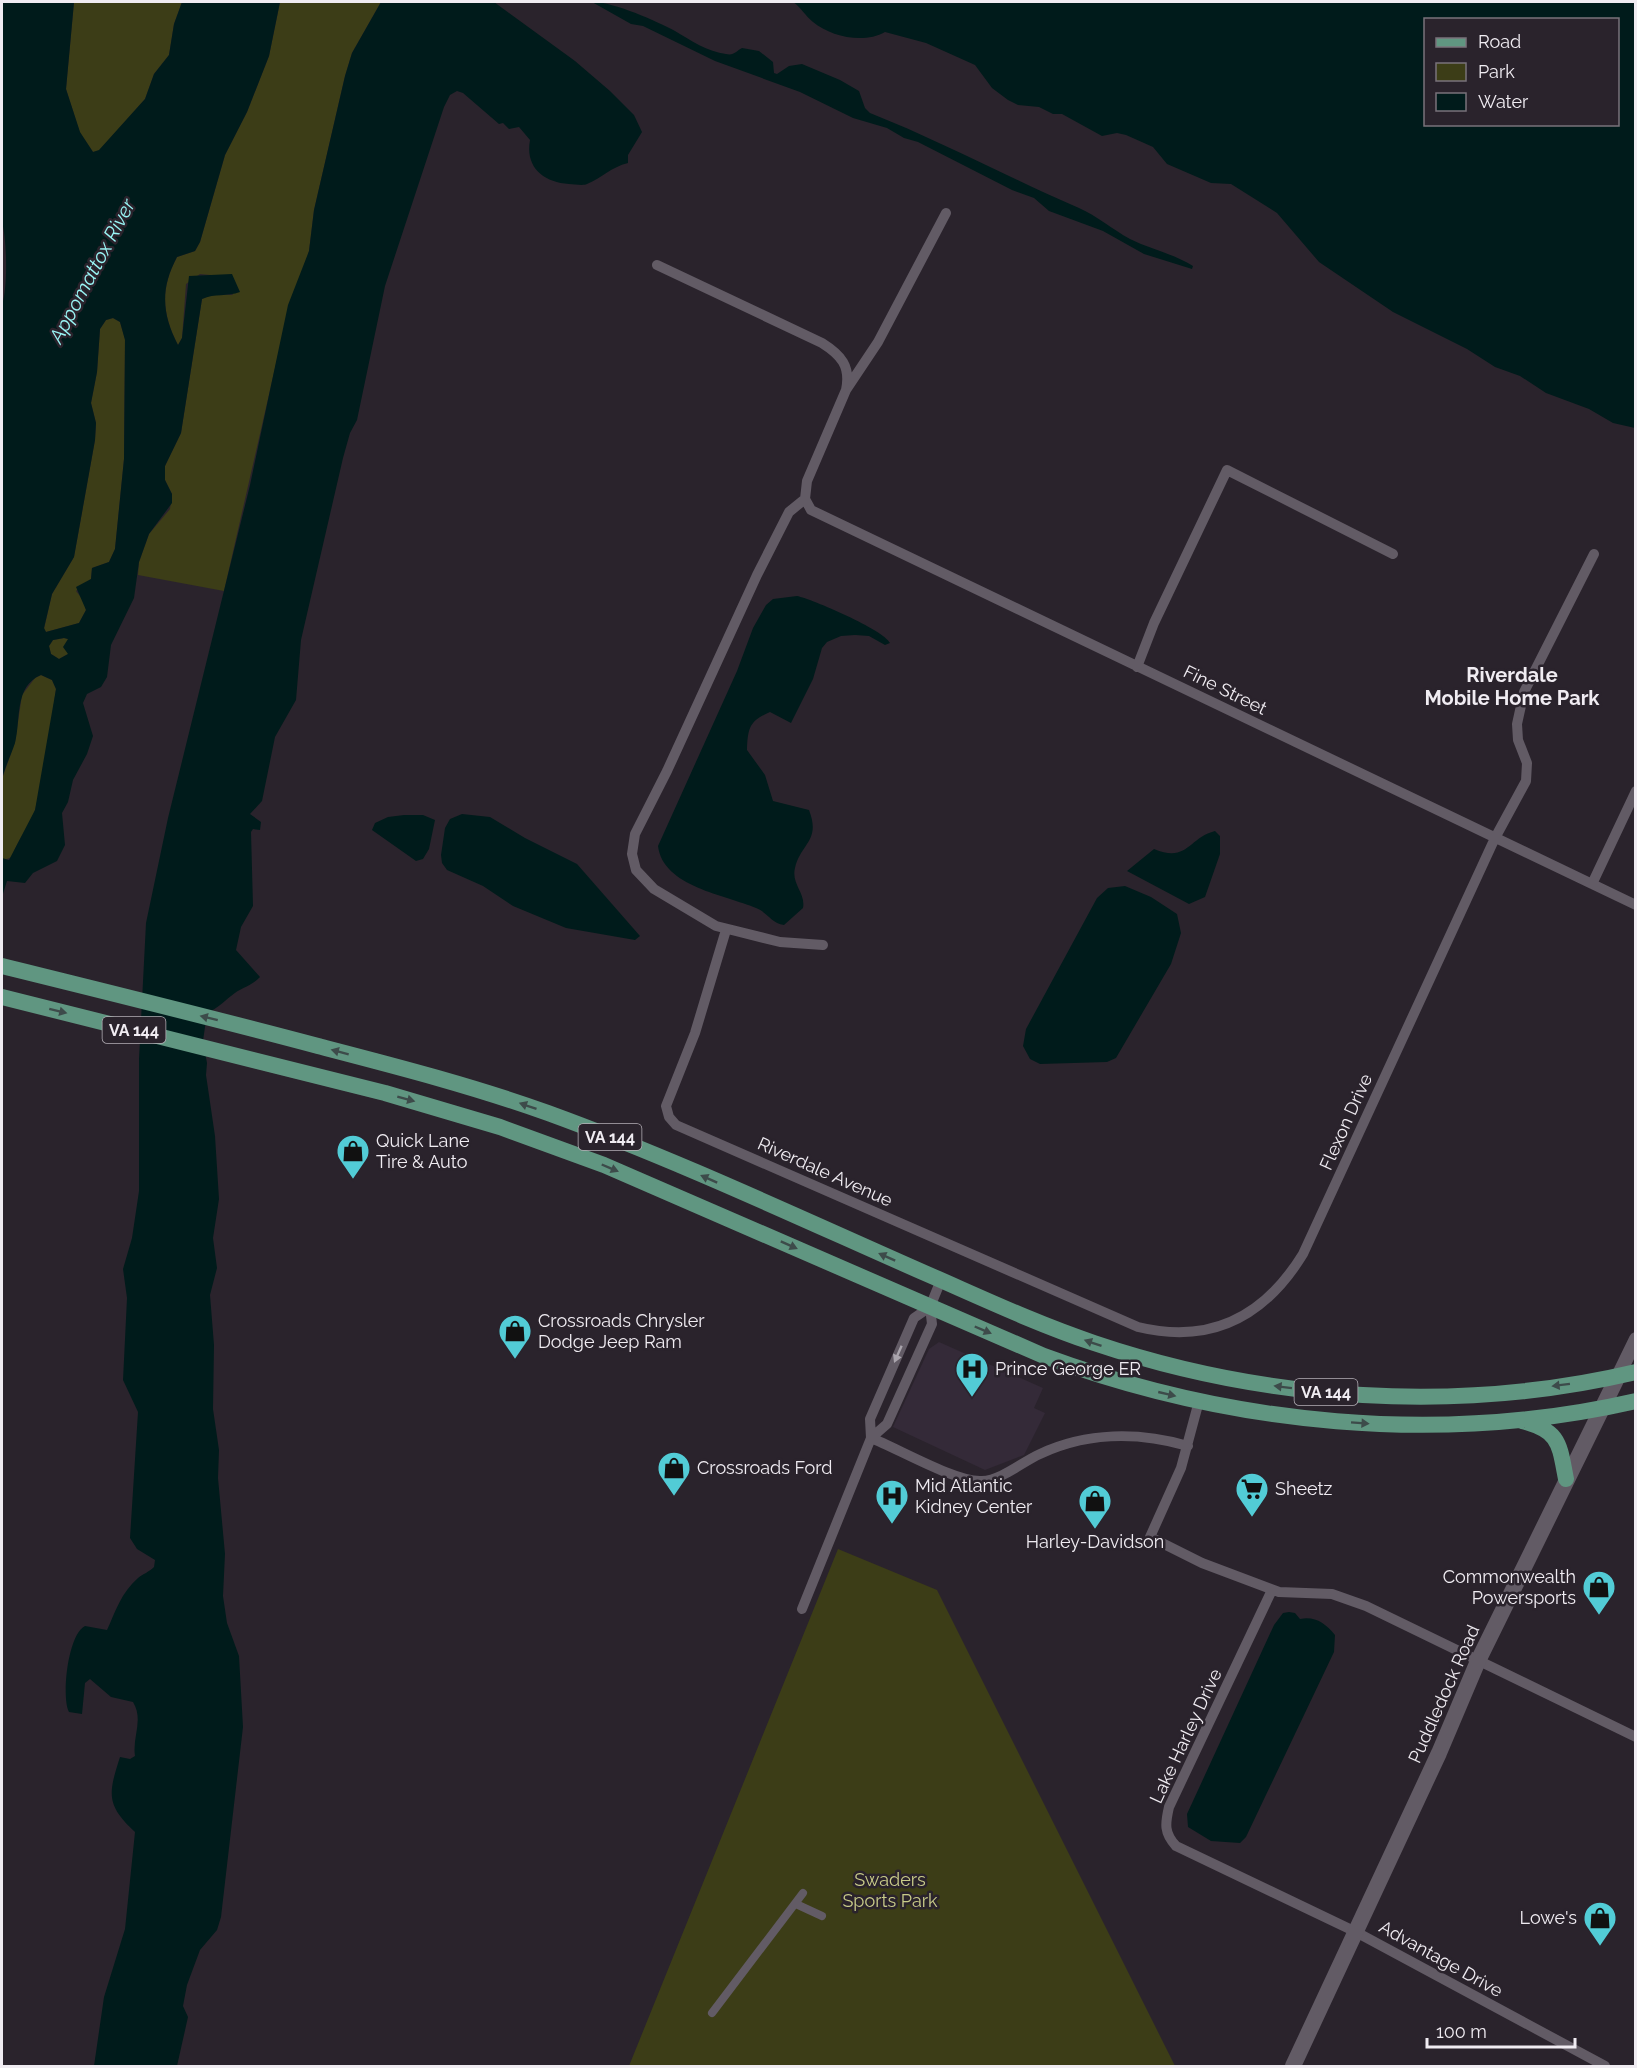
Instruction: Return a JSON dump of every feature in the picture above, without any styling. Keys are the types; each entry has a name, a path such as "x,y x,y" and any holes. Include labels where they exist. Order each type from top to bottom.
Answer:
{"main road":[{"name":"VA 144","path":"2,966 446,1080 548,1113 633,1146 941,1280 1095,1343 1183,1369 1280,1387 1356,1394 1428,1396 1532,1389 1635,1372"},
{"name":"VA 144","path":"2,997 426,1104 556,1147 1084,1371 1199,1401 1267,1414 1376,1424 1451,1424 1515,1420 1604,1408 1635,1401"},
{"name":"Puddledock Road","path":"1293,2067 1439,1753 1478,1661 1618,1376"},
{"path":"1515,1420 1538,1426 1556,1438 1566,1479"}],"street":[{"path":"823,945 780,942 726,930 698,918 644,881 634,864 632,844 757,575 789,512 805,500 805,487 812,466 846,390 878,342 946,213"},
{"path":"657,265 803,333 837,352 847,367 846,390"},
{"path":"1137,667 1154,623 1227,470 1393,554"},
{"name":"Fine Street","path":"805,500 811,510 843,527 1635,905"},
{"name":"Flexon Drive","path":"1152,1330 1187,1333 1218,1327 1260,1306 1290,1275 1343,1169 1495,838 1526,781 1527,763 1518,740 1517,724 1524,693 1594,554"},
{"path":"1592,884 1635,791"},
{"name":"Riverdale Avenue","path":"726,930 695,1033 666,1106 671,1119 685,1129 1059,1294 1124,1322 1152,1330"},
{"path":"871,1438 887,1424 932,1324 930,1307 941,1280"},
{"path":"802,1609 871,1438 870,1419 914,1318 930,1307"},
{"name":"Puddledock Road","path":"1618,1376 1635,1339"},
{"path":"1199,1401 1188,1446 1150,1537 1202,1563 1272,1590 1332,1594 1366,1606 1635,1737"},
{"path":"871,1438 957,1476 980,1481 992,1479 1060,1445 1094,1439 1126,1436 1158,1438 1188,1446"},
{"name":"Lake Harley Drive","path":"1272,1590 1169,1808 1165,1825 1168,1838 1176,1846 1356,1932"},
{"path":"712,2013 750,1959 803,1893"},
{"path":"796,1904 822,1916"},
{"name":"Advantage Drive","path":"1356,1932 1605,2067"}],"shaded area":[{"name":"Prince George ER","path":"939,1342 1043,1388 1034,1408 1045,1413 1024,1455 985,1470 893,1427 929,1349"}],"green space":[{"path":"74,2 182,2 174,24 169,55 154,74 145,99 99,151 93,152 80,133 66,89"},
{"path":"280,2 381,2 352,53 345,76 314,210 309,251 278,355 224,591 138,575 139,562 149,534 170,509 172,494 165,480 165,466 181,433 202,299 213,294 233,295 221,276 200,274 186,284 182,338 178,345 166,312 168,280 177,257 195,251 200,242 225,155 247,112 269,56"},
{"path":"113,318 120,322 125,339 124,459 115,549 109,562 92,568 91,579 76,591 84,601 86,610 79,623 46,632 44,629 52,594 74,557 95,440 96,423 91,403 97,372 100,329 106,320"},
{"path":"68,639 68,654 59,659 51,654 49,646 53,640"},
{"path":"41,675 52,680 56,689 42,780 33,816 12,857 4,860 2,858 2,779 15,742 22,695 35,678"},
{"name":"Swaders Sports Park","path":"838,1549 937,1590 1175,2066 629,2066"}],"water":[{"name":"Appomattox River","path":"2,2 74,2 66,89 80,132 93,152 99,150 145,99 154,74 169,55 174,24 182,2 280,2 269,56 247,112 225,155 200,242 195,251 177,257 168,280 166,312 178,345 182,338 189,276 232,274 240,292 202,299 181,433 165,466 165,480 172,494 172,503 149,534 139,562 134,598 111,645 107,677 101,687 87,694 83,703 93,736 87,754 73,780 68,802 62,813 65,845 57,861 33,873 25,883 7,881 2,897 2,858 9,860 35,810 56,689 52,680 41,675 26,687 20,704 15,743 2,779 2,305 6,264 2,222","holes":["113,318 120,322 125,340 124,459 115,549 109,562 92,568 91,579 76,587 86,610 79,623 46,632 44,628 52,594 74,557 95,440 96,423 91,403 97,372 100,329 106,320","68,639 63,647 68,654 59,659 51,654 49,646 53,640"]},
{"path":"381,2 494,2 575,61 610,91 634,115 642,132 628,155 628,163 585,185 560,183 544,176 533,165 529,150 530,140 519,127 509,129 503,123 499,124 463,93 457,91 450,95 444,107 385,286 357,420 350,433 343,458 301,640 296,700 275,737 262,801 250,814 261,822 260,830 253,829 251,832 253,906 241,927 236,950 260,977 207,1013 203,1041 215,1136 219,1199 213,1238 217,1268 210,1295 214,1345 213,1409 219,1450 218,1478 225,1554 223,1596 227,1623 239,1656 243,1727 221,1917 217,1930 200,1950 187,1985 183,2006 188,2017 177,2066 94,2066 104,1997 125,1929 135,1832 114,1806 113,1781 120,1757 130,1759 135,1756 138,1715 133,1702 111,1697 90,1679 85,1683 82,1714 69,1712 66,1680 70,1653 79,1631 85,1626 107,1630 127,1590 138,1578 154,1567 155,1560 137,1549 130,1538 138,1412 123,1380 127,1298 123,1269 132,1238 139,1191 139,1059 146,923 168,818 250,485 288,305 309,251 314,210 345,76 352,53"},
{"path":"592,2 634,12 719,53 731,54 742,48 759,51 773,62 774,73 777,74 789,66 802,64 840,80 859,91 865,108 870,113 923,135 1079,208 1130,239 1186,262 1193,266 1192,269 1144,254 1103,231 1049,211 1034,198 1012,190 918,142 904,138 887,128 853,118 800,92 715,61 643,26 631,24"},
{"path":"793,2 1635,2 1635,428 1613,423 1589,409 1546,393 1520,376 1495,367 1467,349 1393,312 1319,262 1277,213 1231,184 1211,183 1167,164 1153,147 1126,135 1117,133 1102,136 1062,114 1053,114 1039,107 1018,105 992,88 975,65 926,43 885,32 867,38 838,35 820,27"},
{"path":"797,596 862,623 885,637 890,643 885,645 869,636 855,635 841,636 827,642 822,648 813,679 791,723 770,712 754,722 749,731 747,750 765,775 773,801 809,810 812,820 813,829 809,841 798,860 794,874 803,908 784,925 756,908 698,888 683,880 662,860 658,846 737,671 753,628 766,605 773,599"},
{"path":"462,814 490,817 525,838 577,864 640,936 635,940 566,928 513,906 483,886 447,870 442,863 441,855 445,828 450,819"},
{"path":"423,815 435,820 429,849 423,859 416,861 372,830 375,823 388,817"},
{"path":"1215,831 1220,836 1220,854 1205,897 1189,904 1127,871 1154,849 1165,853 1181,851 1206,834"},
{"path":"1125,886 1151,897 1177,914 1181,933 1171,964 1116,1058 1107,1062 1040,1064 1030,1059 1023,1046 1026,1029 1097,898 1108,888"},
{"path":"1283,1613 1295,1613 1300,1619 1319,1621 1327,1627 1335,1635 1334,1652 1246,1837 1240,1843 1211,1841 1188,1827 1187,1814 1274,1625"}],"place":[{"name":"Quick Lane Tire & Auto","path":"353,1180"},
{"name":"Crossroads Chrysler Dodge Jeep Ram","path":"515,1360"},
{"name":"Prince George ER","path":"972,1398"},
{"name":"Crossroads Ford","path":"674,1497"},
{"name":"Sheetz","path":"1252,1518"},
{"name":"Mid Atlantic Kidney Center","path":"892,1525"},
{"name":"Harley-Davidson","path":"1095,1530"},
{"name":"Commonwealth Powersports","path":"1599,1616"},
{"name":"Lowe's","path":"1600,1947"}],"district":[{"name":"Riverdale Mobile Home Park","path":"1512,686"}]}
